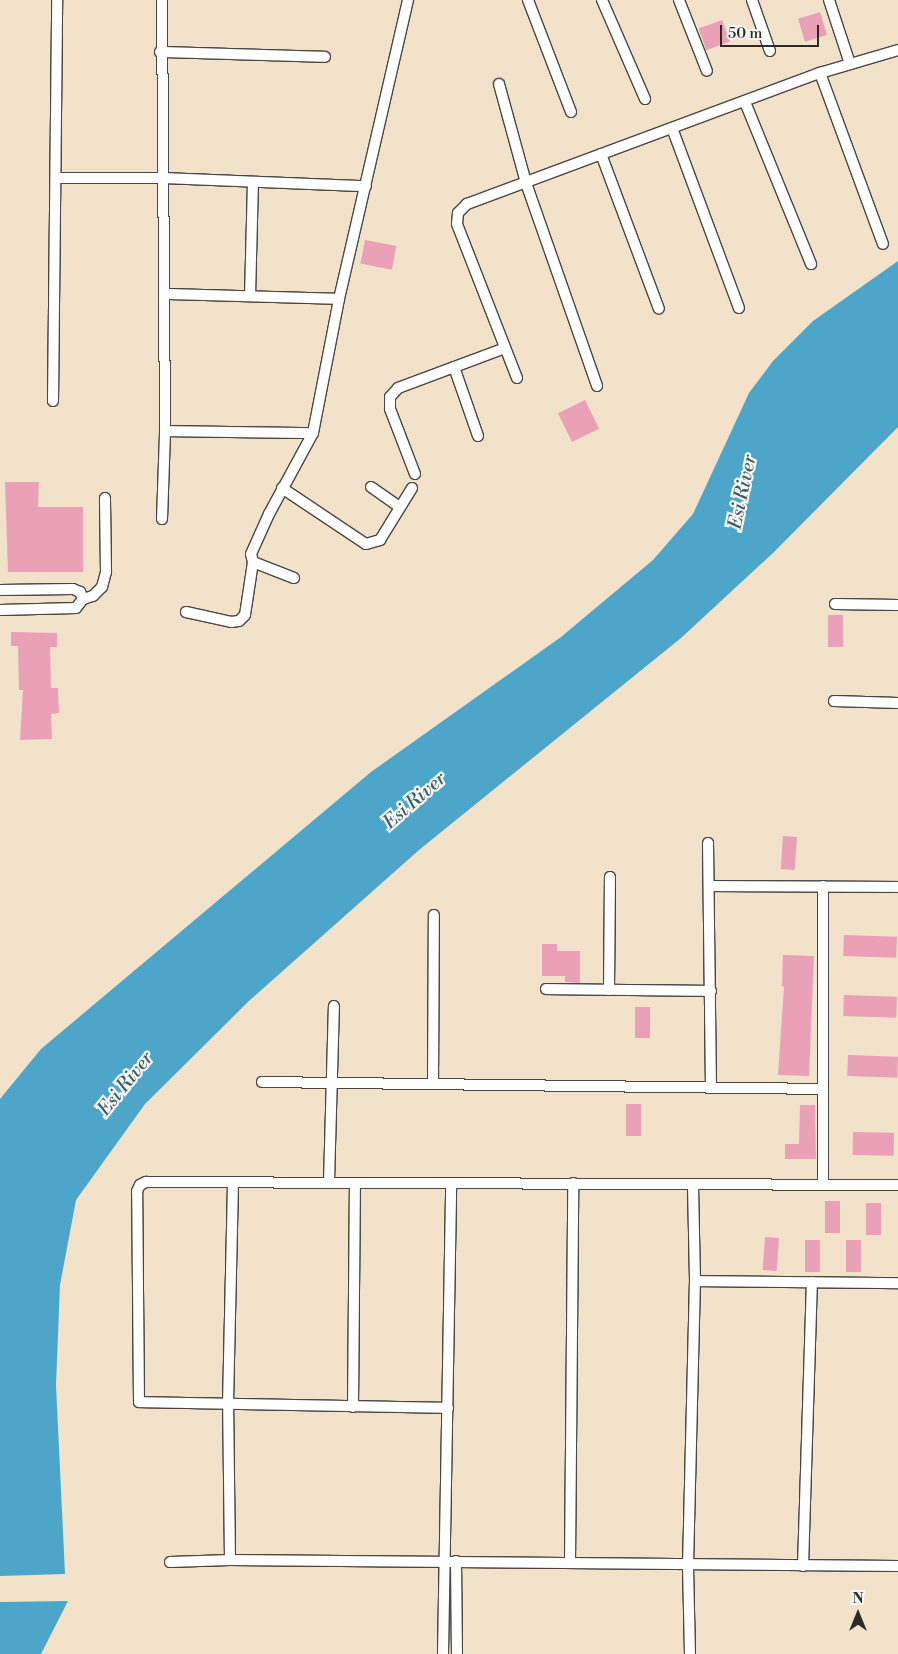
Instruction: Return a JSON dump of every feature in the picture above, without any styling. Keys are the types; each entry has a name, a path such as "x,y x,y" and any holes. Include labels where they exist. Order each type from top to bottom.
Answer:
{"street":[{"path":"53,401 57,178 57,0"},
{"path":"162,0 160,52 165,294 165,431 162,519"},
{"path":"186,612 231,622 239,621 245,615 253,562 253,546 282,488 313,433 339,300 408,0"},
{"path":"528,0 571,112"},
{"path":"602,0 645,99"},
{"path":"679,0 707,71"},
{"path":"752,0 770,51"},
{"path":"829,0 850,64"},
{"path":"517,378 457,224 458,213 467,204 820,73 898,50"},
{"path":"160,52 326,57"},
{"path":"820,73 883,244"},
{"path":"499,84 526,183 597,386"},
{"path":"745,102 812,264"},
{"path":"672,128 739,308"},
{"path":"601,154 659,309"},
{"path":"57,178 163,178 366,186"},
{"path":"250,296 253,182"},
{"path":"165,294 339,300"},
{"path":"415,474 390,409 390,397 398,388 505,348"},
{"path":"454,367 478,436"},
{"path":"165,431 313,433"},
{"path":"371,487 398,506"},
{"path":"282,488 366,544 380,540 398,506 412,488"},
{"path":"0,610 76,608 83,599 93,596 102,587 106,572 105,498"},
{"path":"253,562 294,578"},
{"path":"0,590 73,589 80,592 83,599"},
{"path":"834,604 898,605"},
{"path":"834,701 898,703"},
{"path":"708,844 711,1087"},
{"path":"609,990 610,877"},
{"path":"709,886 898,887"},
{"path":"823,886 823,1184"},
{"path":"433,1084 434,915"},
{"path":"546,989 711,991"},
{"path":"329,1182 334,1006"},
{"path":"262,1082 823,1089"},
{"path":"448,1408 144,1403 137,1397 137,1191 146,1182 898,1184"},
{"path":"230,1560 228,1404 233,1182"},
{"path":"353,1407 355,1182"},
{"path":"443,1654 451,1183"},
{"path":"570,1562 573,1183"},
{"path":"690,1654 688,1566 696,1281 693,1184"},
{"path":"696,1281 898,1283"},
{"path":"803,1566 812,1282"},
{"path":"170,1562 230,1560 456,1561 688,1566 898,1566"},
{"path":"456,1561 457,1654"}],"water":[{"name":"Esi River","path":"898,261 898,427 773,553 681,638 419,850 250,1000 145,1104 76,1200 60,1285 56,1385 65,1574 0,1576 0,1099 41,1049 371,772 561,637 653,560 693,514 749,393 773,361 813,321"},
{"path":"68,1601 41,1654 0,1654 0,1602"}],"building":[{"path":"820,12 827,35 805,42 798,19"},
{"path":"722,20 730,42 706,50 699,29"},
{"path":"365,240 396,246 392,270 360,264"},
{"path":"585,400 599,429 572,442 558,413"},
{"path":"5,482 39,482 38,507 83,507 83,572 8,572"},
{"path":"828,615 843,615 843,647 828,647"},
{"path":"11,632 57,633 57,647 50,647 51,688 58,688 59,713 51,714 52,739 20,740 23,690 19,690 18,646 11,646"},
{"path":"783,836 797,837 795,870 781,869"},
{"path":"844,935 897,937 896,958 843,956"},
{"path":"542,944 557,944 557,951 580,951 580,983 565,982 565,976 542,976"},
{"path":"783,955 814,956 809,1076 778,1075 784,987 782,986"},
{"path":"844,995 897,997 896,1018 843,1016"},
{"path":"635,1007 650,1007 650,1038 635,1038"},
{"path":"848,1055 898,1057 897,1078 847,1076"},
{"path":"626,1104 641,1104 641,1136 626,1136"},
{"path":"800,1105 815,1105 816,1159 785,1159 785,1144 799,1144"},
{"path":"853,1132 894,1133 894,1156 853,1155"},
{"path":"825,1201 840,1201 840,1233 825,1233"},
{"path":"866,1203 881,1203 881,1235 866,1235"},
{"path":"765,1237 779,1238 777,1271 763,1270"},
{"path":"805,1240 820,1240 820,1272 805,1272"},
{"path":"846,1240 861,1240 861,1272 846,1272"}]}
